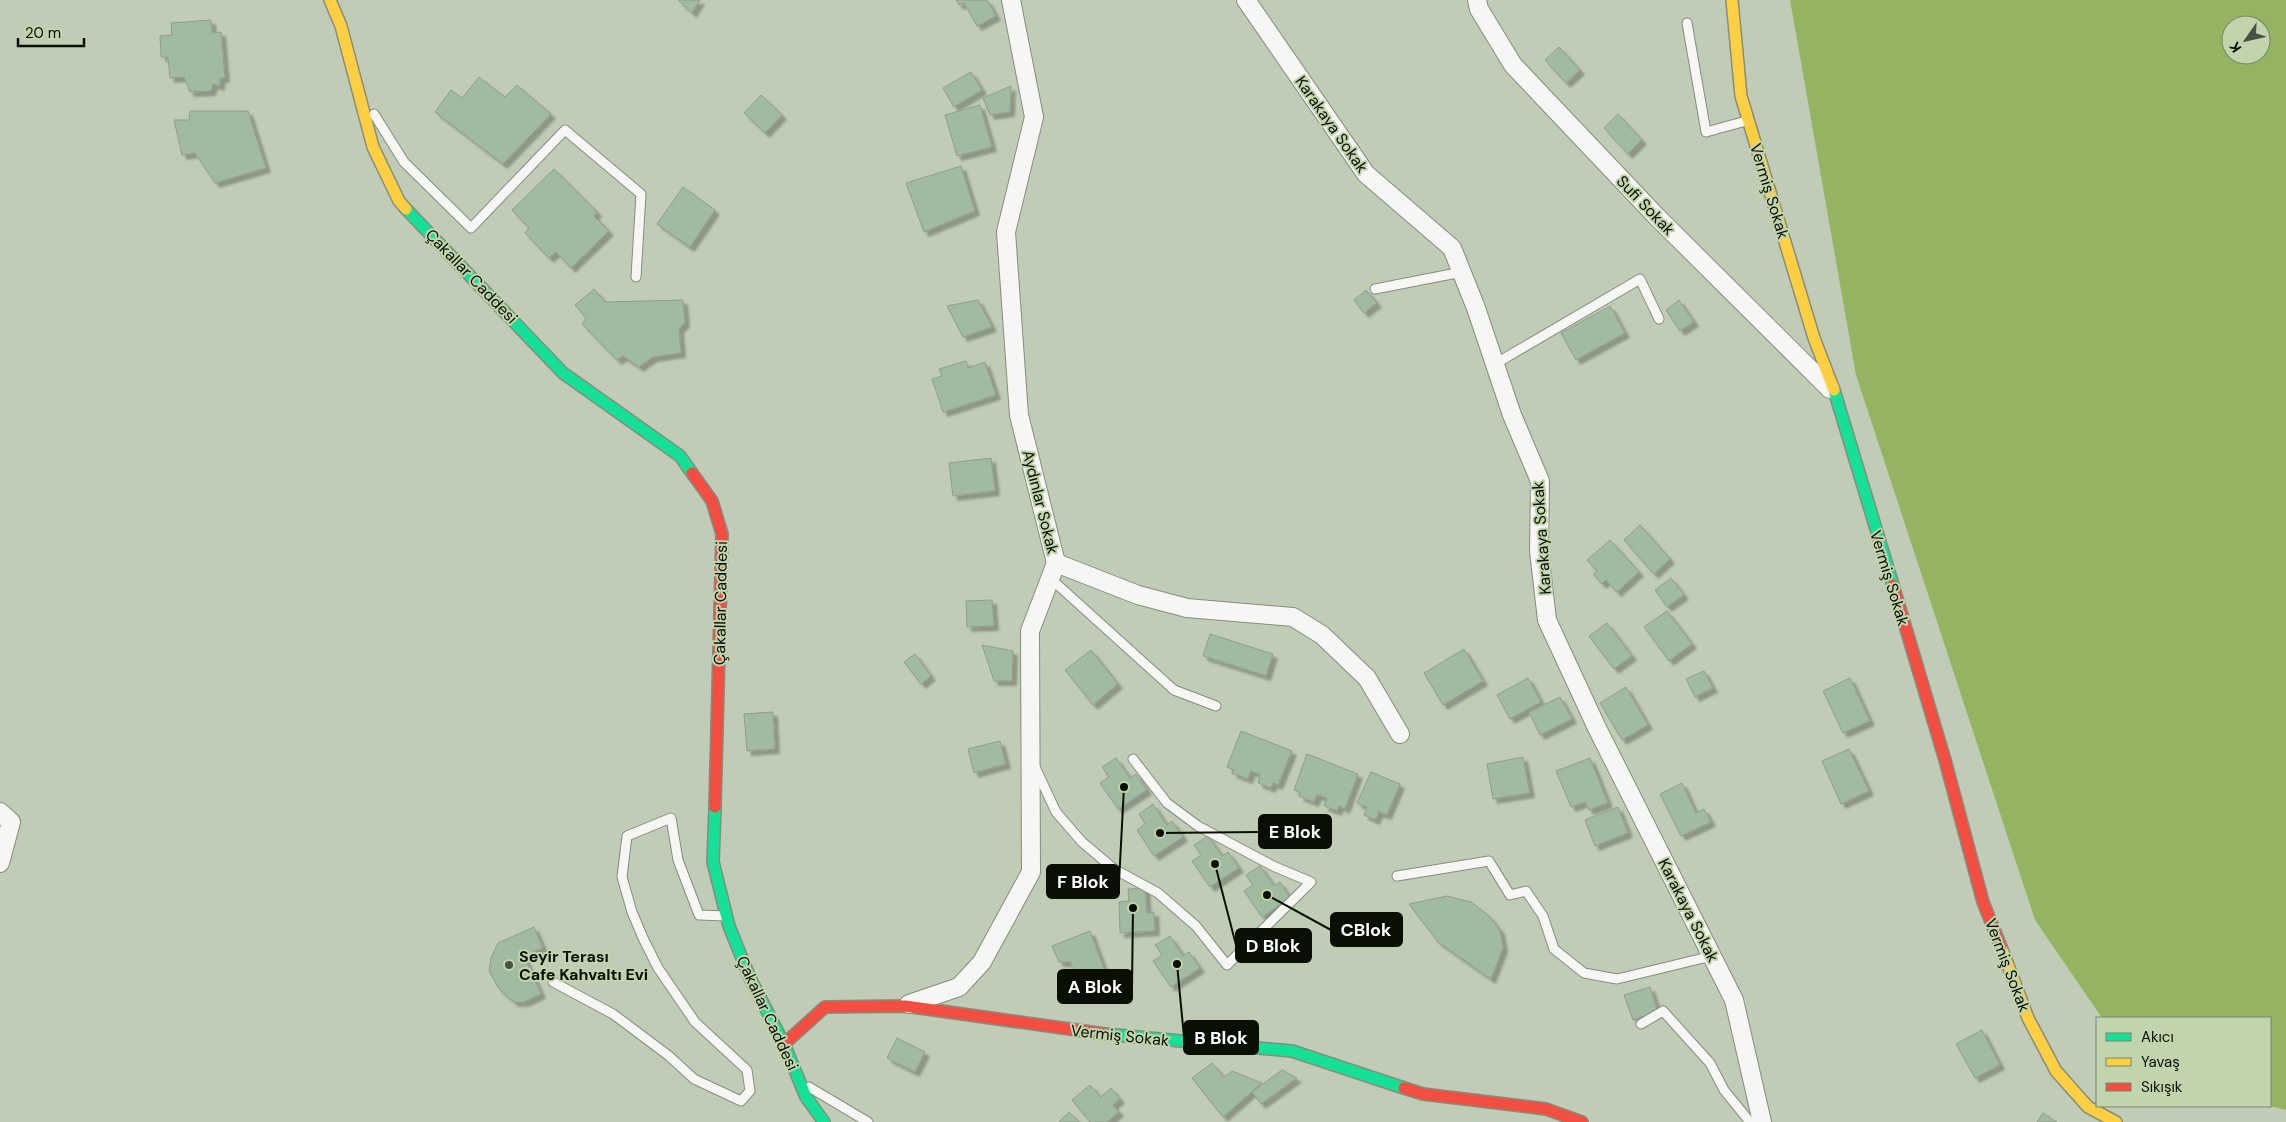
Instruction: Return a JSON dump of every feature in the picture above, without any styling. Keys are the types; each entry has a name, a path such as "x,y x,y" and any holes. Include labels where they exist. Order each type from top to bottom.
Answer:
{"street":[{"name":"Çakallar Caddesi","path":"330,0 341,26 373,147 399,201 563,373 680,456 712,500 722,534 713,862 726,916 750,978 784,1044 806,1097 824,1122"},
{"name":"Aydınlar Sokak","path":"905,1006 959,987 971,975 982,962 1031,872 1030,631 1053,570 1019,415 1006,232 1034,117 1011,0"},
{"name":"Karakaya Sokak","path":"1246,0 1366,174 1452,248 1512,415 1540,481 1539,551 1547,620 1597,728 1734,1000 1762,1122"},
{"name":"Sufi Sokak","path":"1477,0 1479,9 1513,65 1657,217 1836,395"},
{"name":"Vermiş Sokak","path":"1732,0 1741,96 1814,338 1836,395 1944,760 1983,902 2028,1018 2056,1071 2088,1106 2116,1122"},
{"path":"1053,570 1187,608 1293,617 1322,635 1367,678 1400,734"},
{"path":"0,812 11,822 0,863"},
{"name":"Vermiş Sokak","path":"784,1044 825,1007 905,1006 1118,1036 1292,1051 1423,1094 1546,1109 1582,1122"}],"lane":[{"path":"1687,23 1706,132 1748,121"},
{"path":"358,88 404,162 471,228 565,130 641,194 636,277"},
{"path":"1375,289 1462,272"},
{"path":"1495,364 1640,279 1659,319"},
{"path":"1053,570 1174,690 1216,706"},
{"path":"1030,758 1056,812 1082,842 1114,869 1158,893 1196,926 1227,964 1312,882 1273,866 1198,826 1167,803 1133,759"},
{"path":"553,982 613,1014 669,1056 694,1079 741,1101 750,1091 747,1070 695,1022 658,968 639,929 622,877 627,836 672,818 678,860 699,915 726,916"},
{"path":"1397,876 1489,861 1510,895 1526,892 1543,916 1554,949 1584,974 1617,979 1712,956"},
{"path":"1641,1024 1663,1010 1710,1063 1724,1090 1750,1122"},
{"path":"800,1082 868,1122"}],"green space":[{"path":"1790,0 2286,0 2286,1110 2271,1106 2271,1017 2101,1017 2035,920 1856,375"}],"building":[{"path":"678,0 700,0 692,13"},
{"path":"956,0 987,0 996,16 977,26 964,3 959,5"},
{"path":"211,20 212,33 221,32 225,78 220,78 220,86 213,84 211,91 190,92 184,77 170,78 168,57 161,57 160,36 172,35 171,23"},
{"path":"1559,47 1580,70 1566,83 1545,60"},
{"path":"971,72 982,90 954,107 943,88"},
{"path":"479,77 505,97 517,85 551,114 503,164 435,112 451,90 462,98"},
{"path":"1011,86 1010,112 990,115 983,98"},
{"path":"761,95 782,115 765,133 744,113"},
{"path":"980,105 992,147 957,156 945,115"},
{"path":"190,111 248,111 266,168 215,183 195,153 182,155 174,120 189,120"},
{"path":"1618,114 1642,140 1628,154 1604,128"},
{"path":"961,166 975,211 924,232 906,183"},
{"path":"554,169 597,212 594,216 609,231 571,268 556,252 549,258 525,233 529,228 512,210"},
{"path":"683,187 715,210 690,247 657,224"},
{"path":"594,289 605,302 683,300 685,323 679,328 681,353 653,357 639,367 623,356 617,360 582,324 586,318 575,305"},
{"path":"1366,290 1377,303 1364,313 1354,300"},
{"path":"978,300 992,327 963,337 947,306"},
{"path":"1679,300 1694,322 1680,331 1666,310"},
{"path":"1610,306 1625,333 1576,360 1561,333"},
{"path":"966,361 968,368 985,362 996,395 943,412 932,379 942,376 939,369"},
{"path":"991,458 995,491 953,496 949,463"},
{"path":"1640,525 1670,559 1654,574 1624,540"},
{"path":"1610,540 1639,572 1617,592 1606,580 1602,584 1593,574 1597,571 1587,560"},
{"path":"1671,578 1684,595 1667,607 1655,590"},
{"path":"992,600 994,626 967,627 966,601"},
{"path":"1667,611 1692,644 1669,661 1644,627"},
{"path":"1607,623 1632,656 1614,669 1589,636"},
{"path":"1210,634 1273,654 1266,676 1203,656"},
{"path":"982,645 1013,651 1012,681 994,681"},
{"path":"1464,649 1483,681 1443,705 1424,673"},
{"path":"1091,650 1118,684 1093,705 1065,670"},
{"path":"915,654 931,676 921,684 904,662"},
{"path":"1704,671 1713,688 1695,697 1686,679"},
{"path":"1528,678 1541,702 1510,719 1497,695"},
{"path":"1850,678 1870,721 1843,733 1823,691"},
{"path":"1626,687 1648,725 1622,740 1600,703"},
{"path":"1560,697 1572,719 1540,735 1529,712"},
{"path":"773,712 775,749 747,751 744,714"},
{"path":"1241,731 1292,751 1278,785 1273,783 1271,788 1258,783 1260,775 1251,771 1248,779 1232,773 1234,770 1227,767"},
{"path":"1000,741 1006,764 974,773 968,749"},
{"path":"1849,749 1869,791 1841,804 1822,761"},
{"path":"1307,754 1358,774 1345,809 1339,806 1337,811 1324,806 1327,798 1317,795 1314,802 1299,796 1301,793 1294,790"},
{"path":"1523,757 1530,793 1493,799 1487,764"},
{"path":"1116,758 1130,778 1136,774 1147,790 1118,809 1100,783 1109,777 1102,767"},
{"path":"1590,758 1608,803 1589,810 1585,802 1571,807 1556,771"},
{"path":"1371,772 1400,784 1387,815 1379,812 1375,820 1364,815 1367,807 1357,803"},
{"path":"1682,783 1696,813 1704,809 1711,822 1681,836 1660,794"},
{"path":"1153,804 1167,825 1172,821 1183,837 1154,856 1137,830 1145,824 1139,814"},
{"path":"1618,807 1628,833 1595,846 1585,820"},
{"path":"1208,836 1222,856 1228,852 1239,868 1210,887 1192,861 1201,855 1194,845"},
{"path":"1260,866 1274,886 1280,882 1290,898 1262,917 1244,891 1253,885 1246,875"},
{"path":"1145,888 1147,913 1154,912 1155,931 1120,933 1119,902 1129,901 1128,889"},
{"path":"1447,896 1471,902 1489,916 1500,930 1503,948 1491,979 1438,942 1409,904"},
{"name":"Seyir Terası Cafe Kahvaltı Evi","path":"534,927 543,948 524,956 541,994 524,1002 514,1002 499,989 489,971 491,958 498,943"},
{"path":"1090,931 1104,969 1077,979 1070,962 1059,962 1052,946"},
{"path":"1170,936 1183,956 1189,952 1200,968 1171,987 1153,961 1162,955 1155,945"},
{"path":"1650,987 1658,1012 1633,1020 1624,995"},
{"path":"1982,1030 2000,1065 1975,1078 1956,1044"},
{"path":"897,1038 925,1052 915,1072 887,1058"},
{"path":"1212,1063 1224,1077 1232,1071 1262,1083 1223,1117 1192,1078"},
{"path":"1282,1070 1297,1078 1261,1104 1252,1092"},
{"path":"1090,1085 1101,1097 1111,1088 1120,1099 1113,1105 1119,1112 1107,1122 1090,1122 1072,1100"},
{"path":"1069,1112 1079,1122 1059,1122"},
{"path":"2043,1113 2057,1122 2037,1122"}],"traffic: fast":[{"path":"406,209 563,373 680,456 692,473"},
{"path":"1834,390 1893,585"},
{"path":"715,807 713,862 729,926 750,978 784,1044 806,1097 824,1122"},
{"path":"1105,1034 1292,1051 1404,1088"}],"traffic: slow":[{"path":"330,0 341,26 373,147 399,201 406,209"},
{"path":"1732,0 1741,96 1814,338 1834,390"},
{"path":"2001,947 2028,1018 2056,1071 2088,1107 2116,1122"}],"traffic: jam":[{"path":"692,473 712,501 722,534 715,807"},
{"path":"1893,585 1945,760 1983,902 2001,947"},
{"path":"784,1044 825,1007 905,1006 1105,1034"},
{"path":"1404,1088 1423,1094 1546,1109 1582,1122"}],"place":[{"name":"F Blok","path":"1124,787"},
{"name":"E Blok","path":"1160,833"},
{"name":"D Blok","path":"1215,864"},
{"name":"CBlok","path":"1267,895"},
{"name":"A Blok","path":"1133,908"},
{"name":"B Blok","path":"1177,964"},
{"name":"Seyir Terası Cafe Kahvaltı Evi","path":"509,965"}]}
